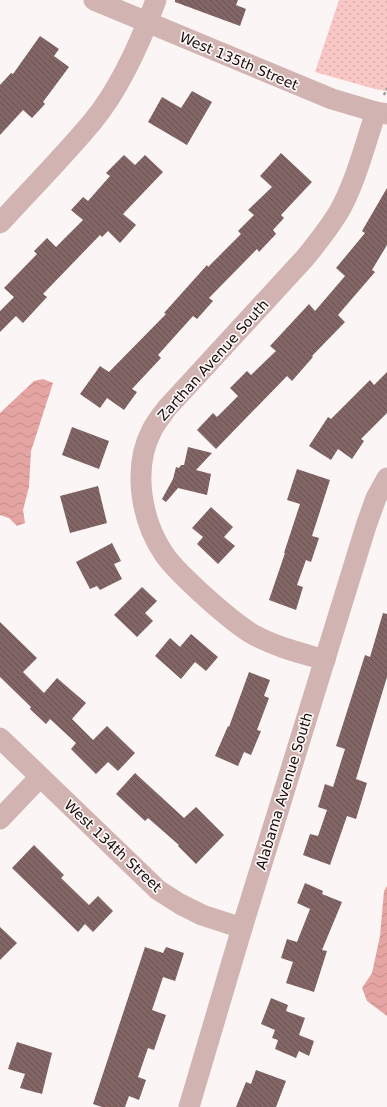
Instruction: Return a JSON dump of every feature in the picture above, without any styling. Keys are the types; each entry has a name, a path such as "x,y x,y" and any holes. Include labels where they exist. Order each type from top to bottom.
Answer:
{"street":[{"name":"West 135th Street","path":"94,0 332,99 381,113"},
{"path":"0,223 94,120 131,61 156,0"},
{"name":"Zarthan Avenue South","path":"325,660 280,647 254,635 229,618 204,596 165,556 153,537 144,510 141,484 143,455 152,430 167,408 306,258 325,234 341,207 381,113"},
{"name":"Alabama Avenue South","path":"189,1107 242,928 366,526 376,498 387,478"},
{"name":"West 134th Street","path":"0,738 158,890 180,904 202,915 242,928"},
{"path":"0,819 40,777"}],"shaded area":[{"path":"339,0 387,0 387,91 315,72"}],"water":[{"path":"43,379 53,383 31,451 29,487 23,510 25,523 17,526 9,518 0,515 0,413 34,381"},
{"path":"387,886 387,1016 367,1001 362,988 372,973 380,936 384,891"}],"building":[{"path":"175,0 238,0 236,5 246,9 240,26 175,2"},
{"path":"40,36 59,49 54,56 69,67 43,102 45,104 32,118 23,110 0,135 0,85 11,73 13,74"},
{"path":"192,91 212,102 187,145 148,122 162,97 181,108"},
{"path":"281,153 312,182 281,215 284,218 273,230 276,234 259,252 257,249 209,298 213,301 197,319 193,316 158,355 161,358 132,389 137,392 124,410 107,398 100,408 80,394 100,366 109,372 166,314 164,313 207,265 208,267 241,234 238,231 254,215 248,210 272,187 260,176"},
{"path":"124,155 135,165 145,155 163,172 123,214 136,225 120,243 108,231 102,237 100,235 43,294 47,297 23,323 16,316 0,332 0,311 14,297 4,288 37,254 34,251 47,238 56,247 83,220 71,210 83,197 88,201 110,176 106,173"},
{"path":"387,188 387,245 372,270 375,272 338,315 345,322 312,356 313,357 292,381 287,376 216,449 197,430 213,413 217,417 238,396 230,388 247,371 251,375 276,351 270,346 309,304 315,311 345,276 336,268 365,233 362,231"},
{"path":"387,372 387,413 361,439 364,441 352,459 338,449 331,460 309,446 328,417 331,419 370,380 374,385"},
{"path":"72,427 109,441 99,469 62,455"},
{"path":"188,447 212,453 196,470 211,474 207,495 178,488 166,502 162,499 173,479 176,467 179,468 181,465 184,465"},
{"path":"297,469 330,480 312,536 319,538 311,562 306,560 297,585 303,587 296,610 269,600 300,504 287,500"},
{"path":"98,486 107,523 70,533 60,496"},
{"path":"211,507 233,527 224,537 235,546 218,564 197,544 203,537 192,528"},
{"path":"112,543 121,561 114,564 122,579 100,590 97,586 90,589 76,562"},
{"path":"142,587 157,601 145,613 153,621 137,637 114,615"},
{"path":"383,613 387,614 387,677 356,779 367,783 356,819 347,816 330,865 303,855 310,834 318,836 327,810 318,807 325,784 333,787 345,749 336,746 365,655 370,657"},
{"path":"0,622 37,658 23,672 44,693 57,678 86,703 72,719 93,740 107,726 135,753 118,771 108,762 96,774 71,749 76,743 50,719 46,724 0,677"},
{"path":"191,634 218,657 206,671 195,662 181,679 155,656 170,638 180,647"},
{"path":"249,672 270,680 264,696 269,698 257,730 261,731 251,755 244,752 238,766 215,756 228,726 229,727"},
{"path":"135,773 184,818 196,807 224,835 196,864 178,846 179,845 148,818 145,821 116,794"},
{"path":"34,845 64,875 61,878 89,905 98,896 113,911 93,932 85,924 78,932 12,868"},
{"path":"305,883 323,891 322,894 342,902 322,950 327,951 314,992 286,983 293,962 281,958 287,939 297,942 310,909 297,903"},
{"path":"0,927 17,943 0,960"},
{"path":"145,947 163,953 166,947 184,953 175,981 163,977 152,1010 166,1015 154,1050 148,1048 138,1077 146,1080 139,1100 129,1096 125,1107 102,1107 93,1104"},
{"path":"271,998 288,1005 286,1011 305,1018 299,1035 314,1041 309,1056 299,1051 296,1058 275,1049 278,1040 272,1038 275,1030 261,1024"},
{"path":"17,1042 52,1053 42,1094 20,1088 25,1074 8,1069"},
{"path":"256,1070 286,1081 276,1107 236,1107 246,1082 251,1084"}]}
